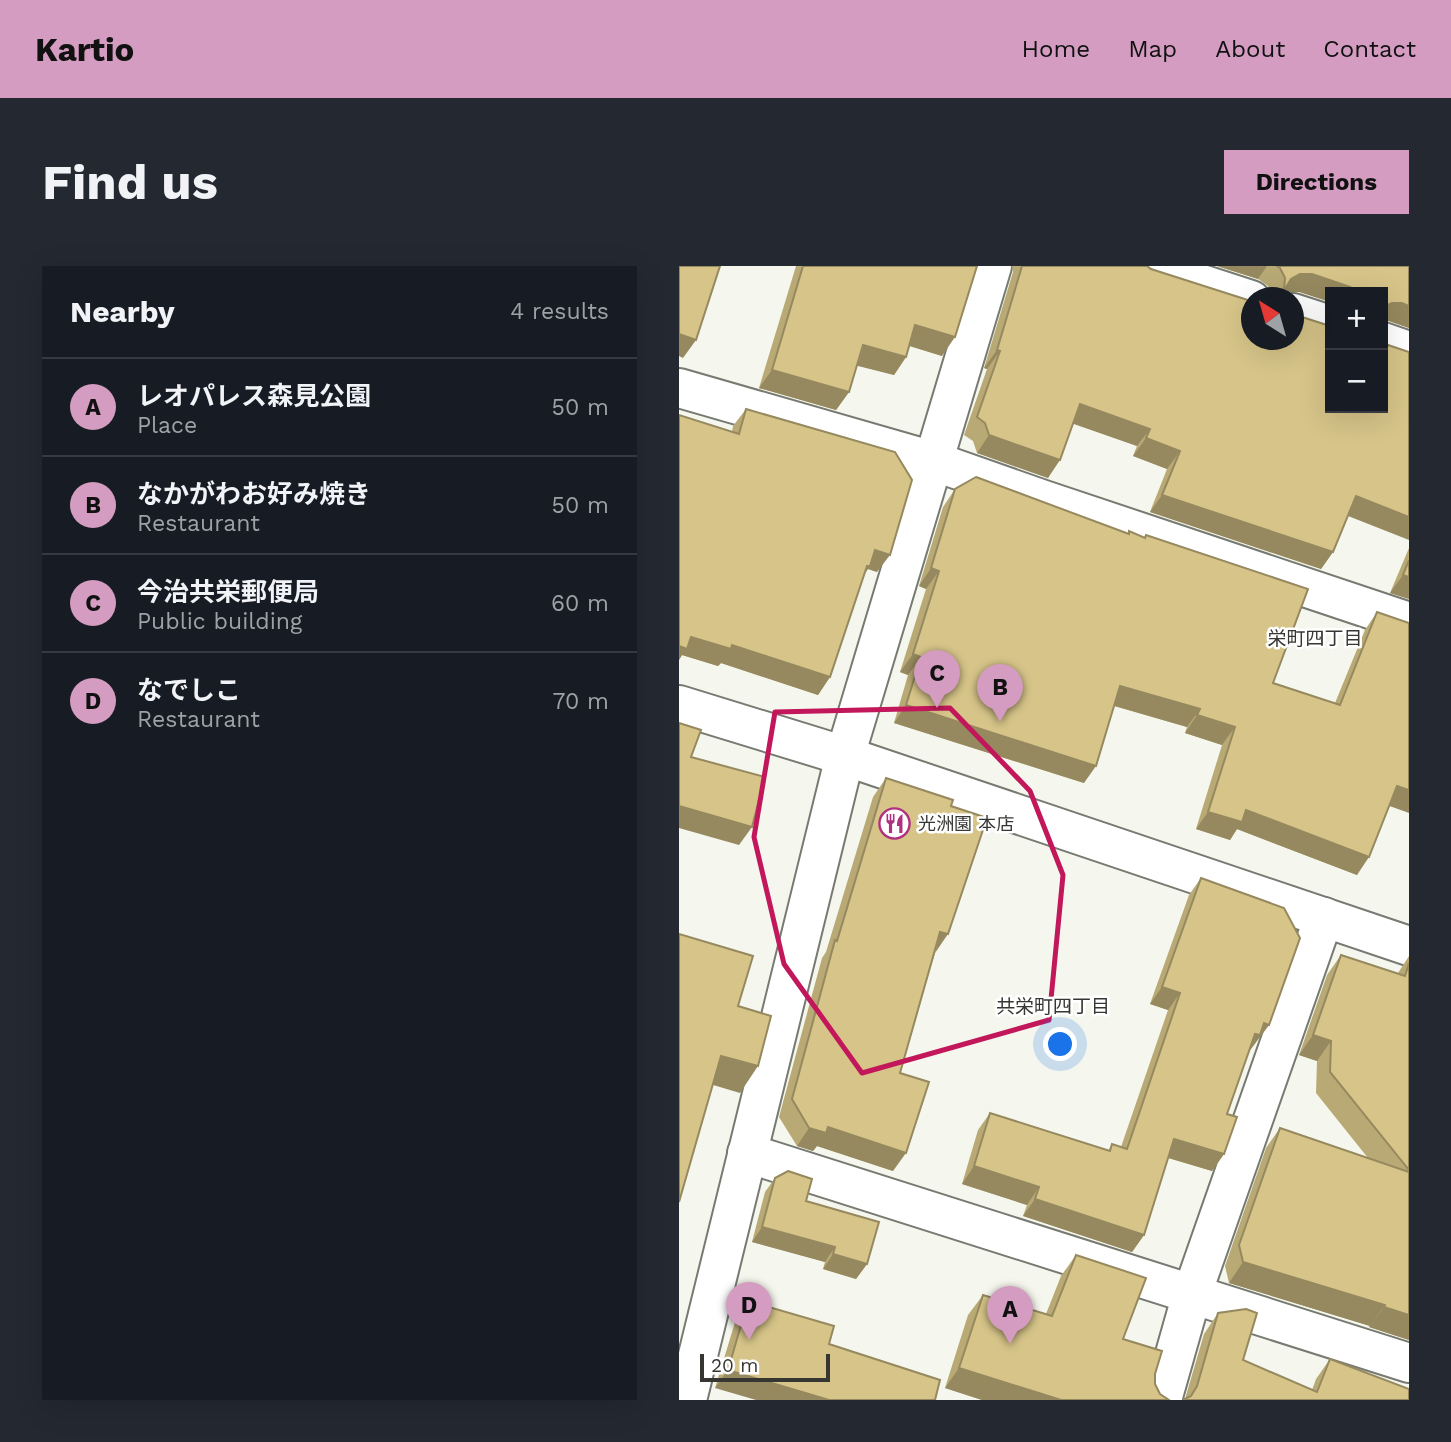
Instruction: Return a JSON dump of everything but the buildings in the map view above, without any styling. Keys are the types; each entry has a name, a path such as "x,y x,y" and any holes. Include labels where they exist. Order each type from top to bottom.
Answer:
{"street":[{"path":"687,1400 845,756 992,266"},
{"path":"1146,266 1241,297"},
{"path":"1304,317 1325,323"},
{"path":"1388,344 1409,351"},
{"path":"679,388 933,461 1409,622"},
{"path":"679,705 845,756 1409,946"},
{"path":"1162,1400 1192,1294 1324,917"},
{"path":"747,1153 1409,1363"}],"highlighted area":[{"path":"950,708 1030,791 1063,875 1049,1020 862,1073 784,964 754,837 775,712"}],"place":[{"name":"今治共栄郵便局","path":"937,708"},
{"name":"なかがわお好み焼き","path":"1000,722"},
{"name":"光洲園 本店","path":"895,823"},
{"name":"なでしこ","path":"749,1340"},
{"name":"レオパレス森見公園","path":"1010,1344"}],"district":[{"name":"栄町四丁目","path":"1315,638"},
{"name":"共栄町四丁目","path":"1053,1006"}]}
